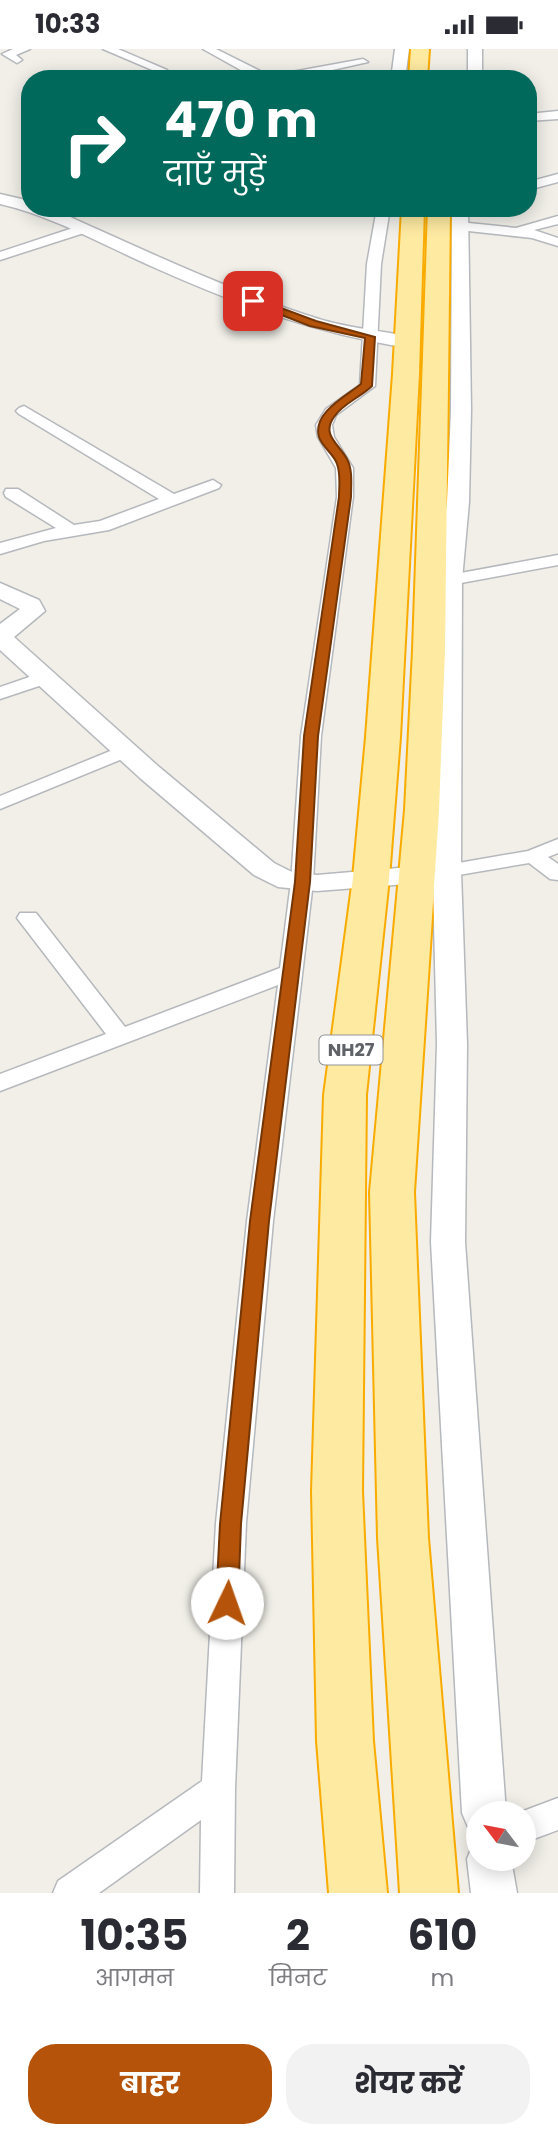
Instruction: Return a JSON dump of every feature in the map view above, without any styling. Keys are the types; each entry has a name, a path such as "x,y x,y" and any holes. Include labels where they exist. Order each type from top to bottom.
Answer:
{"highway":[{"path":"419,70 420,49"},
{"name":"NH27","path":"358,1893 345,1741 337,1491 345,1095 371,878 383,737 389,339 410,217"},
{"name":"NH27","path":"429,1893 403,1538 392,1192 431,874 422,810 452,217"}],"street":[{"path":"17,60 7,54 25,49"},
{"path":"108,49 161,70"},
{"path":"208,49 249,70"},
{"path":"361,70 366,49"},
{"path":"399,70 402,49"},
{"path":"475,49 475,70"},
{"path":"321,70 363,62"},
{"path":"537,117 558,115"},
{"path":"537,184 558,178"},
{"path":"0,199 21,204"},
{"path":"217,1893 218,1789 230,1524 260,1221 302,882 311,736 345,497 342,460 324,439 324,431 326,419 332,411 366,386 389,339 377,240 380,217"},
{"path":"452,217 461,410 458,502 450,580 431,874 452,1044 448,1242 483,1801"},
{"path":"463,217 546,236 558,242"},
{"path":"58,218 295,317 389,339"},
{"path":"516,231 558,220"},
{"path":"0,256 82,229"},
{"path":"24,411 172,500"},
{"path":"0,549 41,535 103,526 214,485"},
{"path":"12,493 73,532"},
{"path":"450,580 550,562 558,575"},
{"path":"0,590 32,605 33,611 1,634 4,640 125,751 264,869 288,881 317,883 431,874 533,856 558,845"},
{"path":"0,693 44,678"},
{"path":"0,803 125,751"},
{"path":"533,856 558,874"},
{"path":"28,918 121,1037"},
{"path":"0,1083 291,972"},
{"path":"70,1893 218,1789"},
{"path":"536,1822 558,1814"},
{"path":"491,1871 494,1893"}],"route":[{"path":"227,1603 230,1524 260,1221 302,882 311,736 345,497 342,460 324,439 324,431 326,419 332,411 366,386 370,337 313,324 253,301"}]}
